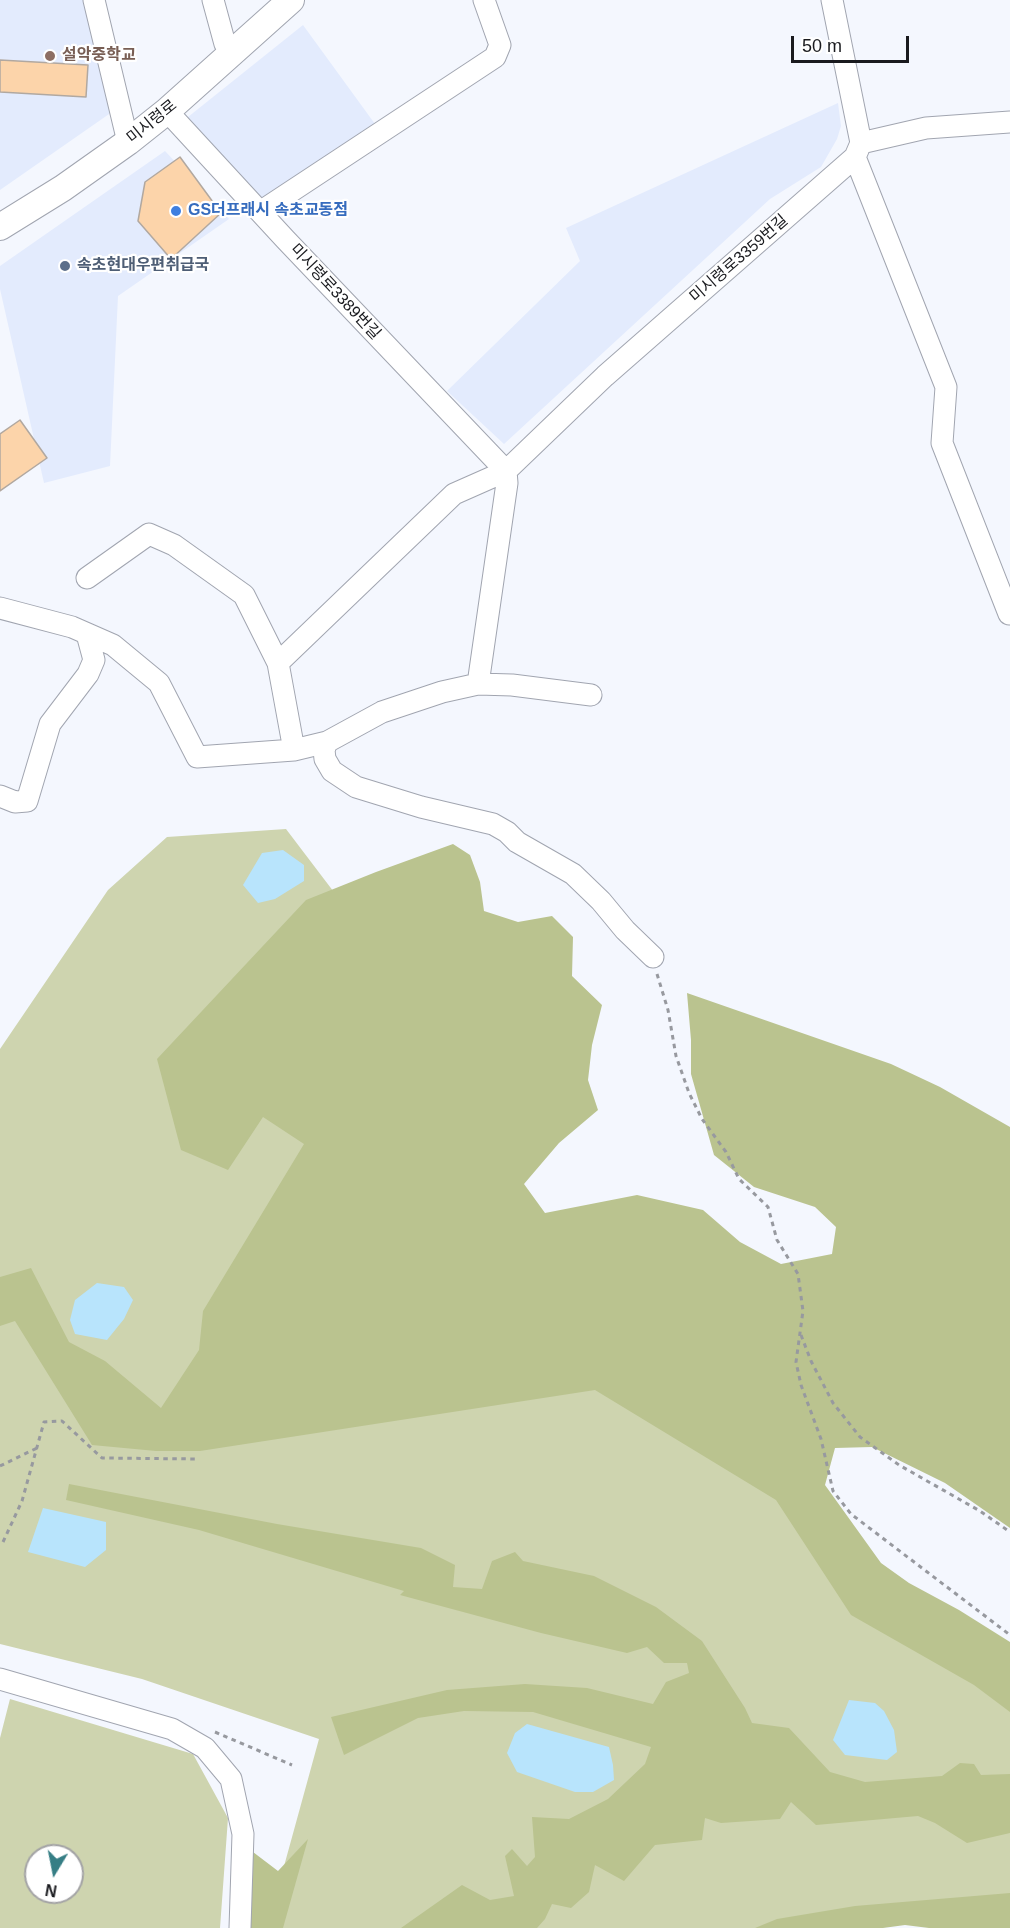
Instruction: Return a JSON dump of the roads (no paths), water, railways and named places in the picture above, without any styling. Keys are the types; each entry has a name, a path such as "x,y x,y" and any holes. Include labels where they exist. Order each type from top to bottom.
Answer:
{"main road":[{"name":"미시령로","path":"0,227 63,189 128,142 167,111 291,0"}],"street":[{"path":"94,0 128,142"},
{"path":"213,0 225,44"},
{"path":"260,212 495,57 500,45 484,0"},
{"path":"832,0 858,150 946,387 942,443 1010,614"},
{"name":"미시령로3389번길","path":"167,111 506,471"},
{"path":"858,150 926,128 1010,122"},
{"name":"미시령로3359번길","path":"278,663 454,494 506,471 605,376 858,150"},
{"path":"478,684 507,483 506,471"},
{"path":"87,578 149,534 174,545 244,595 278,663 294,750"},
{"path":"0,608 72,627 113,645 159,683 197,757 294,750 327,742 382,712 442,692 478,684 512,685 591,695"},
{"path":"0,796 15,802 27,801 50,724 91,667 93,660 87,634"},
{"path":"327,742 324,750 325,759 332,771 356,787 421,807 493,824 507,832 517,842 573,874 653,957"},
{"path":"0,1679 172,1729 205,1748 231,1779 243,1834 240,1928"}],"water":[{"path":"283,850 304,865 304,881 275,899 258,903 243,885 262,853"},
{"path":"97,1283 124,1287 133,1300 124,1319 107,1340 75,1334 70,1320 75,1300"},
{"path":"43,1508 106,1522 106,1550 85,1567 28,1552"},
{"path":"849,1700 875,1703 884,1711 894,1730 897,1752 887,1760 845,1755 833,1740"},
{"path":"527,1724 609,1747 614,1780 593,1792 575,1792 517,1772 507,1753 515,1733"}],"place":[{"name":"설악중학교","path":"50,56"},
{"name":"GS더프래시 속초교동점","path":"176,211"},
{"name":"속초현대우편취급국","path":"65,266"}]}
